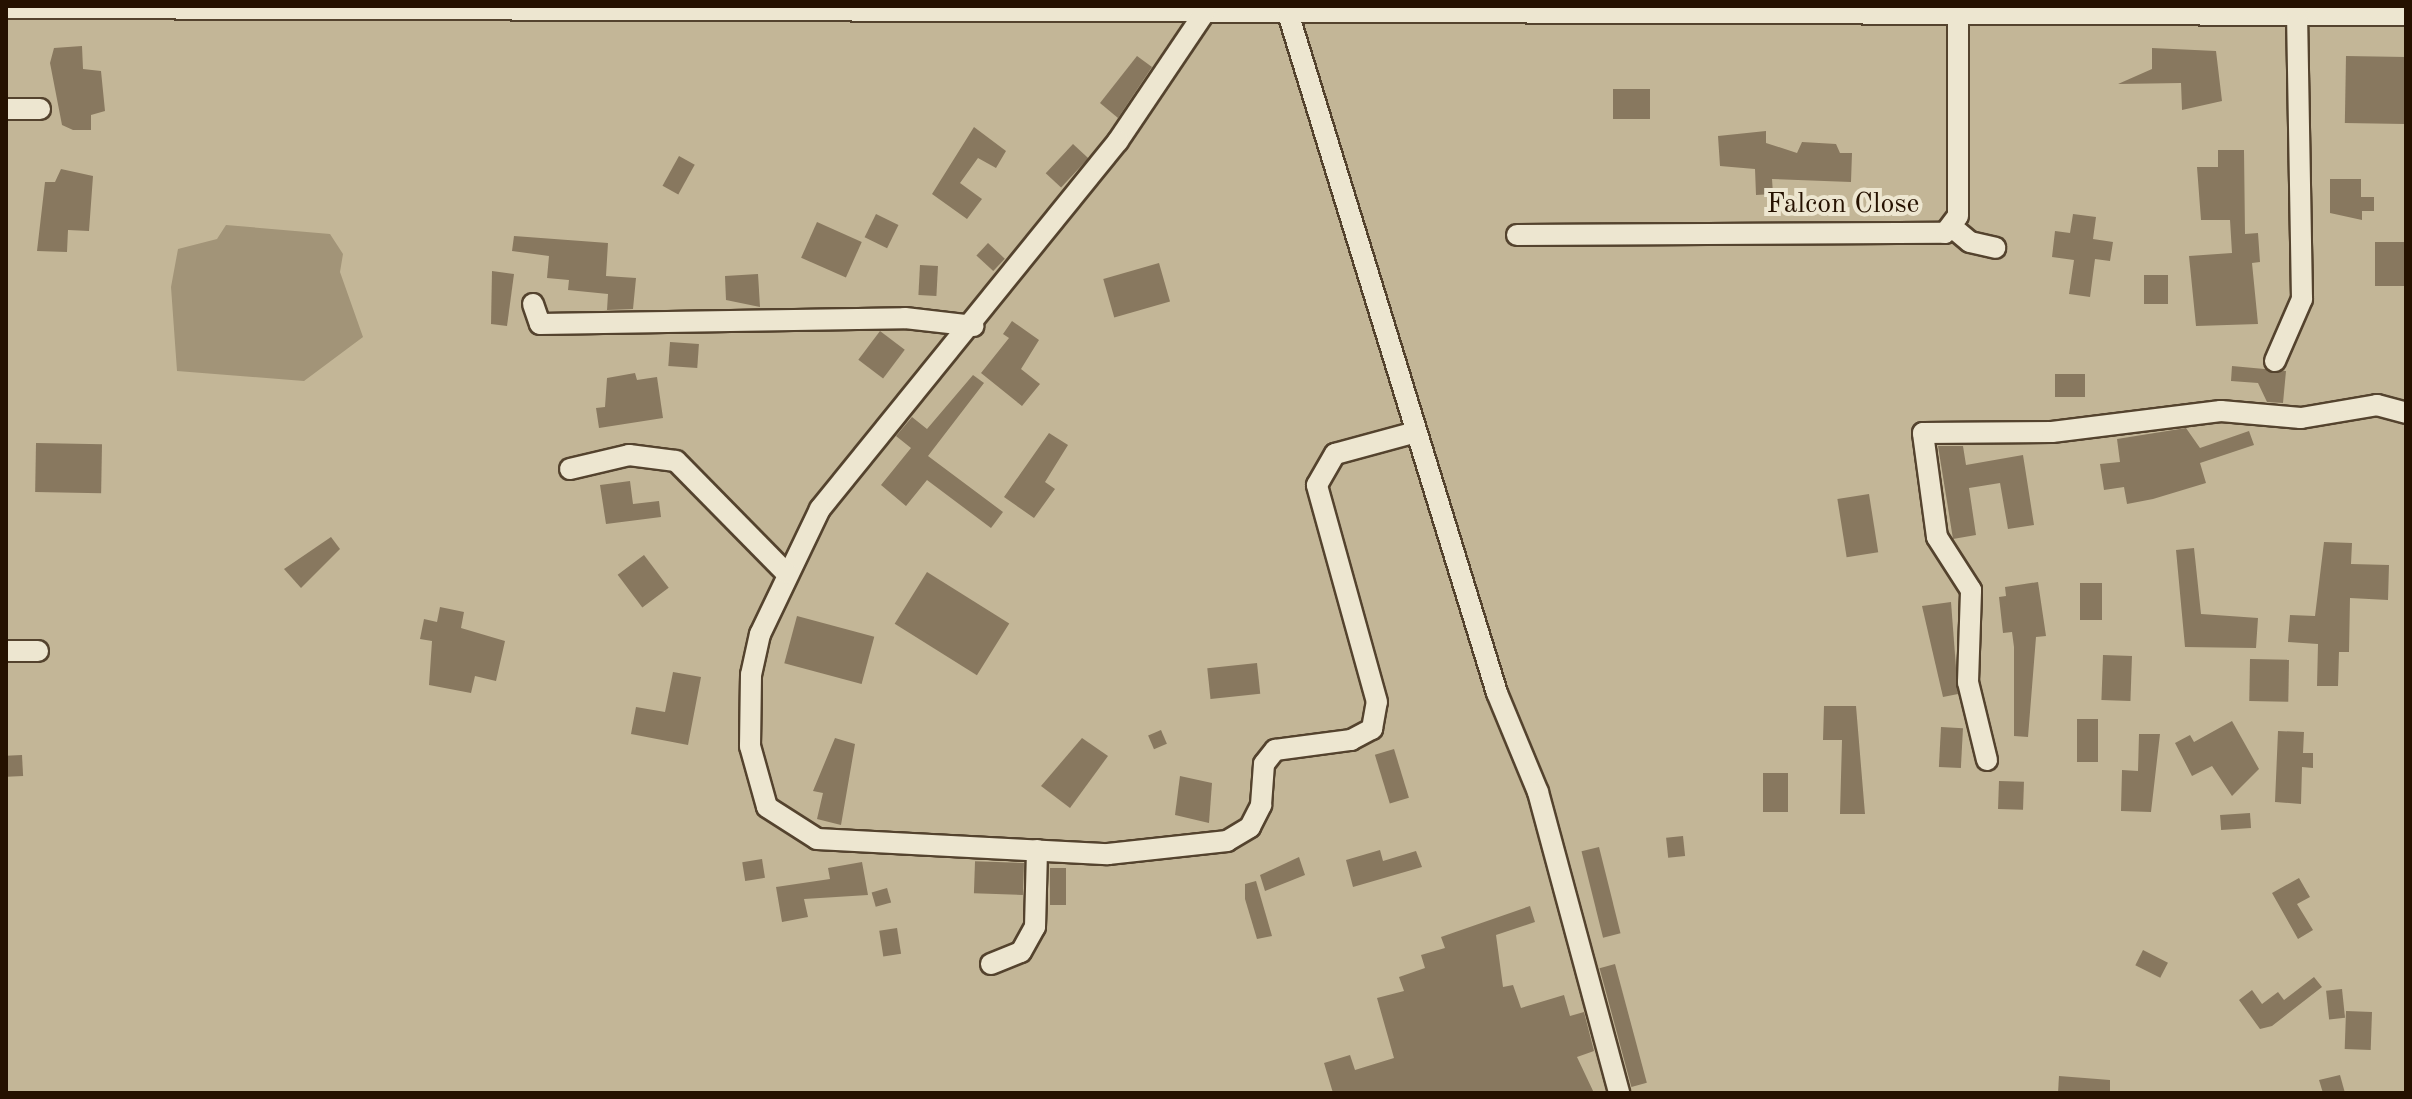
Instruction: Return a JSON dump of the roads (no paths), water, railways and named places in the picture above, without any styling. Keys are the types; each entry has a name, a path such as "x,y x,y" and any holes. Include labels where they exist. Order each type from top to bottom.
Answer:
{"street":[{"path":"6,8 1205,12 1679,9 2297,15 2334,10 2406,15"},
{"path":"1287,10 1497,693 1538,792 1619,1093"},
{"name":"Falcon Close","path":"1517,235 1945,233 1952,227 1958,10"},
{"path":"1205,12 1118,141 974,326 835,485 786,573 751,675 750,746 767,807 817,839 1108,854 1227,841 1250,827 1261,805 1264,764 1275,750 1351,740 1372,729 1377,702 1317,485 1335,454 1416,432"},
{"path":"2275,361 2302,299 2297,15"},
{"path":"6,109 40,109"},
{"path":"1952,227 1970,242 1995,248"},
{"path":"533,304 540,324 905,318 974,326"},
{"path":"1987,760 1968,682 1971,590 1937,537 1923,433 2052,432 2221,411 2301,418 2377,405 2406,413"},
{"path":"570,469 629,455 676,461 786,573"},
{"path":"6,651 38,651"},
{"path":"991,964 1021,952 1035,927 1037,850"}]}
